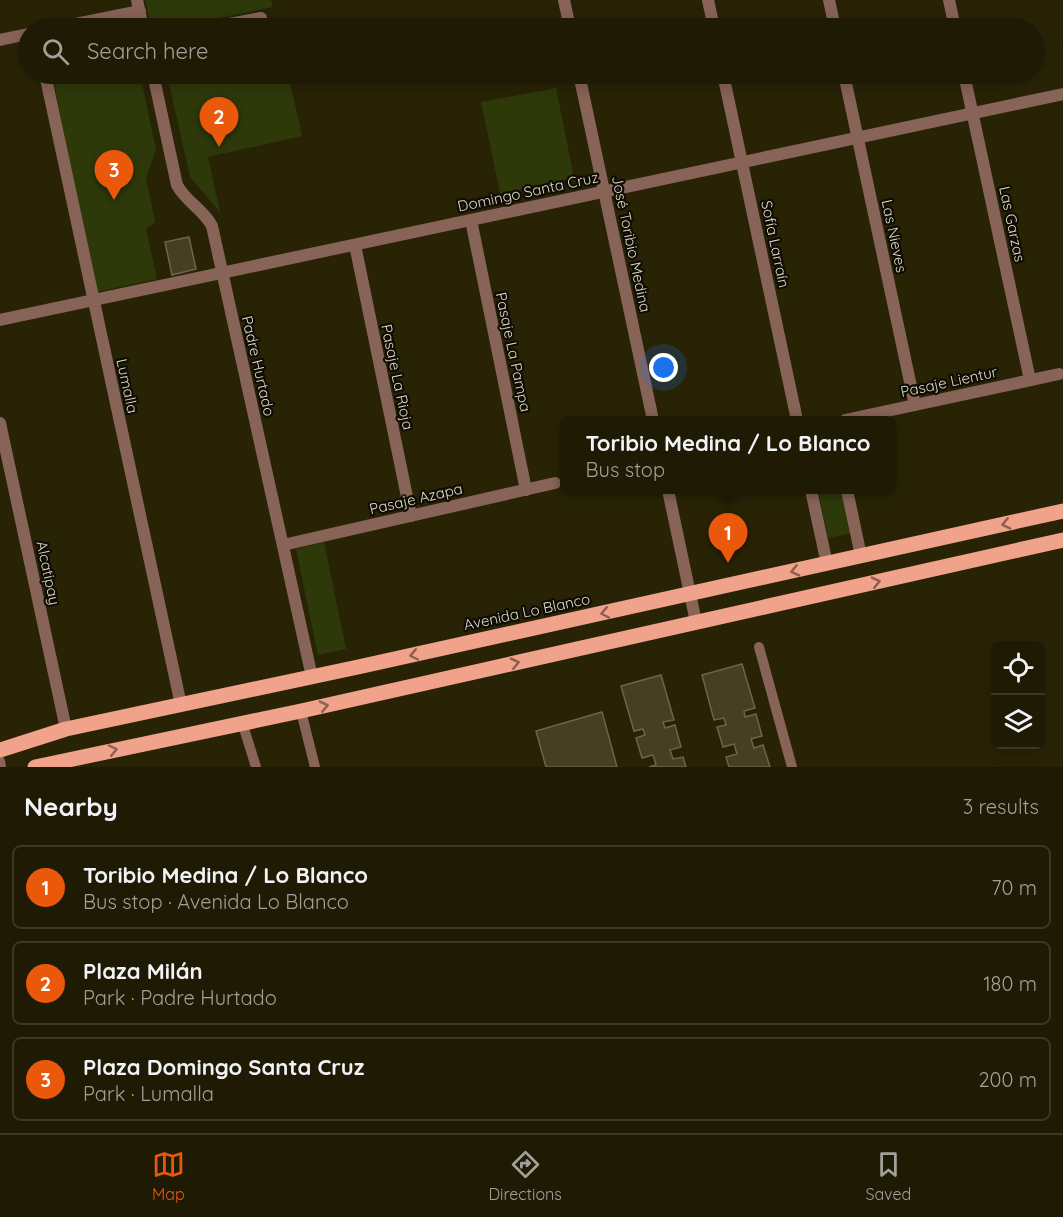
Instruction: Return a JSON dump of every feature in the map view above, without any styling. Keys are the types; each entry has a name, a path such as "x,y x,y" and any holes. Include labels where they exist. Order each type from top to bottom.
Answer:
{"main road":[{"name":"Avenida Lo Blanco","path":"0,750 66,729 1063,511"},
{"path":"35,767 301,711 1063,540"}],"street":[{"path":"564,0 568,18"},
{"path":"708,0 712,18"},
{"path":"829,0 833,18"},
{"path":"949,0 953,18"},
{"path":"93,18 138,6"},
{"path":"0,40 18,36"},
{"name":"Lumalla","path":"47,84 181,705"},
{"name":"Padre Hurtado","path":"155,84 175,180 184,196 209,220 312,677"},
{"name":"José Toribio Medina","path":"581,84 652,416"},
{"name":"Sofía Larraín","path":"725,84 796,416"},
{"name":"Las Nieves","path":"846,84 915,405"},
{"name":"Las Garzas","path":"966,84 1030,380"},
{"name":"Domingo Santa Cruz","path":"0,320 1063,94"},
{"name":"Pasaje La Pampa","path":"471,220 526,490"},
{"name":"Pasaje La Rioja","path":"355,245 411,516"},
{"name":"Pasaje Lientur","path":"864,416 1059,374"},
{"name":"Alcatipay","path":"0,423 66,729"},
{"name":"Pasaje Azapa","path":"283,545 555,483"},
{"path":"669,494 696,622"},
{"path":"812,494 827,564"},
{"path":"848,494 861,556"}],"lane":[{"path":"759,647 792,767"},
{"path":"301,711 315,767"},
{"path":"242,722 256,767"},
{"path":"0,761 1,767"}],"green space":[{"path":"145,0 271,0 273,7 219,18 149,18"},
{"path":"54,84 142,84 156,150 146,178 155,222 146,229 157,279 96,292"},
{"path":"169,84 290,84 302,136 208,157 220,212 190,177"},
{"path":"556,88 574,178 500,193 481,102"},
{"path":"819,494 843,494 852,533 828,538"},
{"path":"324,542 346,649 318,655 296,549"}],"building":[{"path":"189,237 196,269 172,275 165,242"},
{"path":"742,664 755,708 744,711 745,717 756,714 762,736 751,739 754,748 763,745 770,767 729,767 726,757 737,754 734,744 723,747 717,727 726,725 724,718 714,720 702,675"},
{"path":"661,675 674,720 663,722 665,728 675,725 681,747 670,750 673,759 683,757 686,767 649,767 656,765 653,755 642,758 636,738 645,735 643,729 634,731 621,686"},
{"path":"602,712 617,767 546,767 536,731"}],"place":[{"name":"Plaza Milán","path":"219,147"},
{"name":"Plaza Domingo Santa Cruz","path":"114,200"},
{"name":"Toribio Medina / Lo Blanco","path":"728,563"}]}
